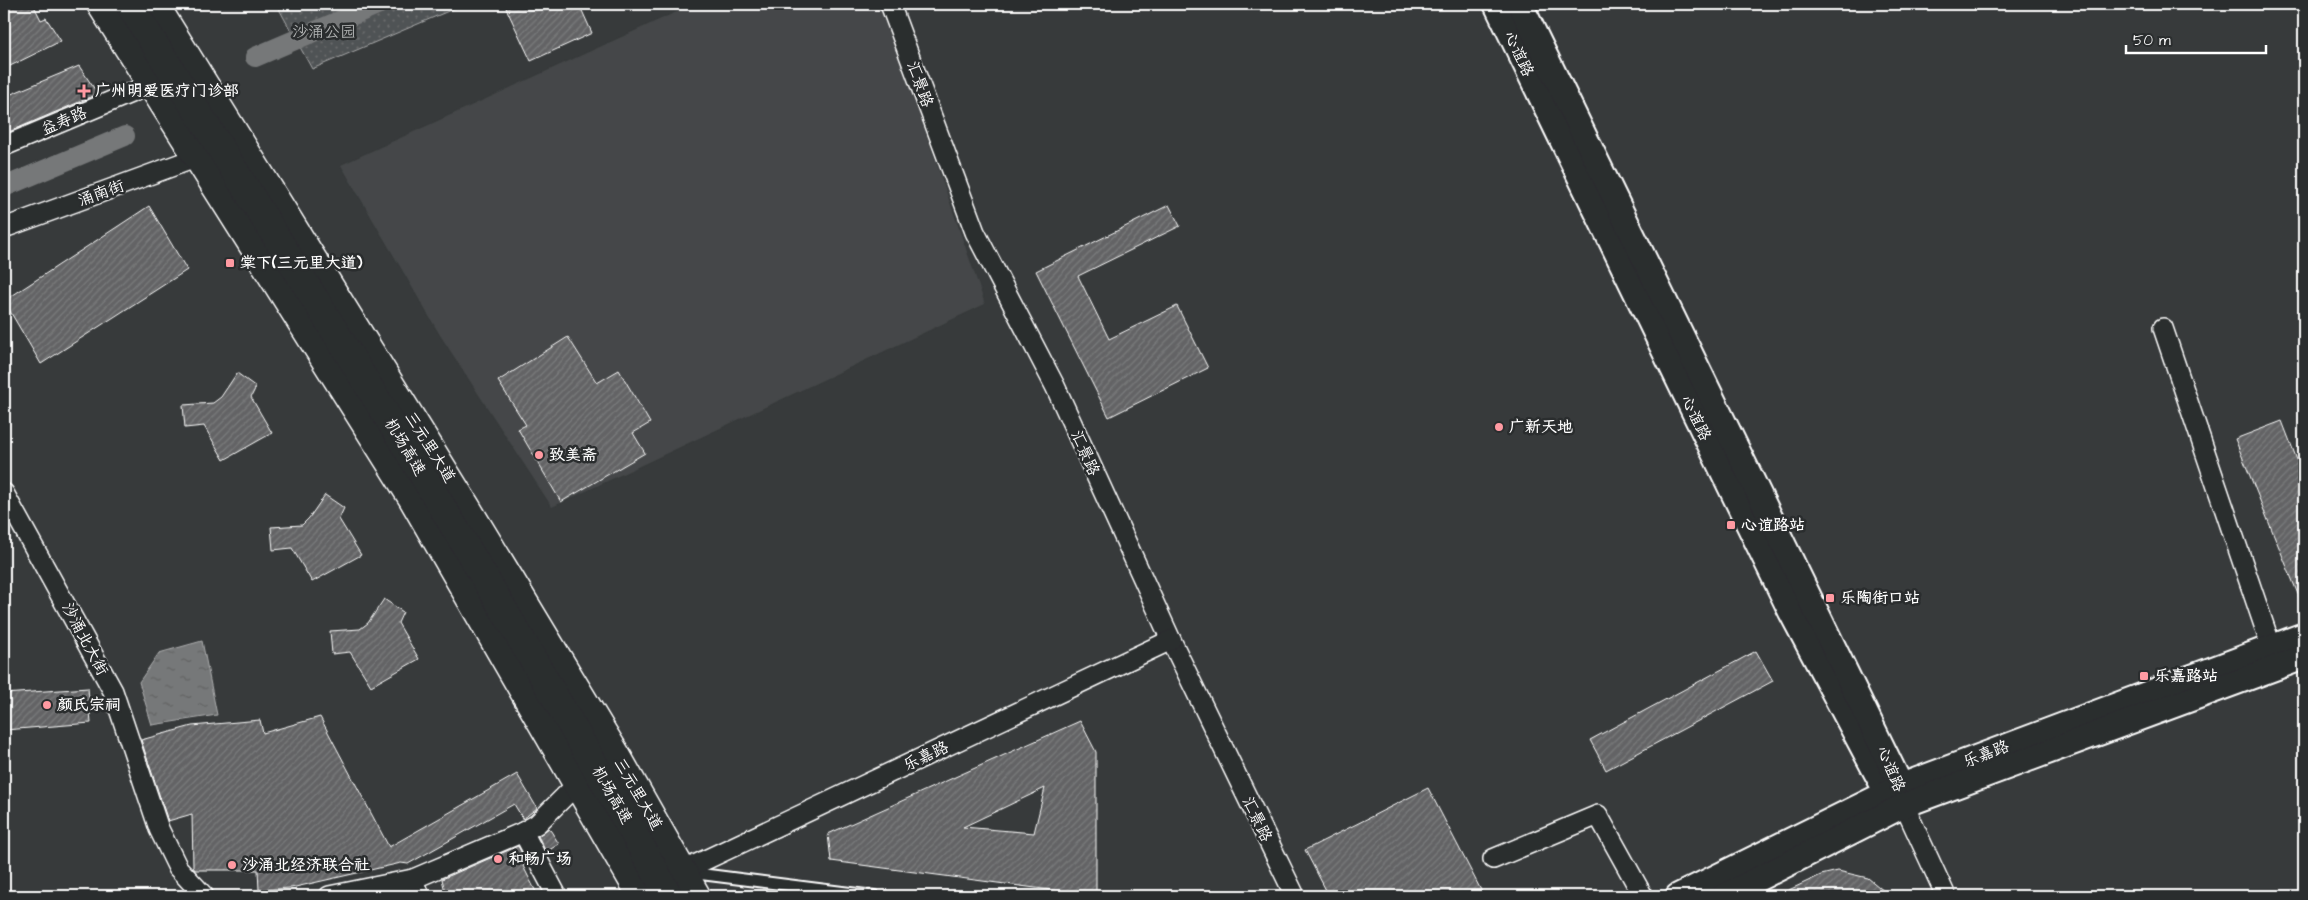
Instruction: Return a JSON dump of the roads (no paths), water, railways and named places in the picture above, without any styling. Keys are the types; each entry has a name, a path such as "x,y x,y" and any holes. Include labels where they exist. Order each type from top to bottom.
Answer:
{"main road":[{"path":"101,4 407,490 642,896"},
{"name":"机场高速","path":"129,4 450,520 669,896"},
{"name":"三元里大道","path":"154,4 461,498 616,755 696,896"}],"street":[{"name":"汇景路","path":"890,4 976,232 1055,386 1171,640 1294,896"},
{"name":"心谊路","path":"1496,4 1791,612 1897,794"},
{"name":"心谊路","path":"1520,4 1810,595 1897,794"},
{"name":"益寿路","path":"4,146 152,84"},
{"name":"涌南街","path":"4,228 198,157"},
{"path":"2163,328 2271,646"},
{"name":"沙涌北大街","path":"4,493 113,691 159,829 178,868 204,896"},
{"name":"乐嘉路","path":"1678,896 1897,794 2271,646 2304,635"},
{"name":"乐嘉路","path":"682,871 1171,640"},
{"name":"乐嘉路","path":"1724,896 1897,794 2304,657"},
{"path":"329,896 416,888 537,824 578,783"},
{"path":"1897,794 1946,896"},
{"path":"1493,859 1598,815 1643,896"},
{"path":"523,832 557,896"}],"lane":[{"path":"682,871 874,896"}],"water":[{"path":"202,641 217,715 152,725 139,682 159,653"}],"waterway":[{"path":"255,57 379,4"},
{"path":"4,187 125,136"}],"place":[{"name":"广州明爱医疗门诊部","path":"84,91"},
{"name":"棠下(三元里大道)","path":"230,263"},
{"name":"广新天地","path":"1499,427"},
{"name":"致美斋","path":"539,455"},
{"name":"心谊路站","path":"1731,525"},
{"name":"乐陶街口站","path":"1830,598"},
{"name":"乐嘉路站","path":"2144,676"},
{"name":"颜氏宗祠","path":"47,705"},
{"name":"和畅广场","path":"498,859"},
{"name":"沙涌北经济联合社","path":"232,865"}],"park label":[{"name":"沙涌公园","path":"324,32"}]}
